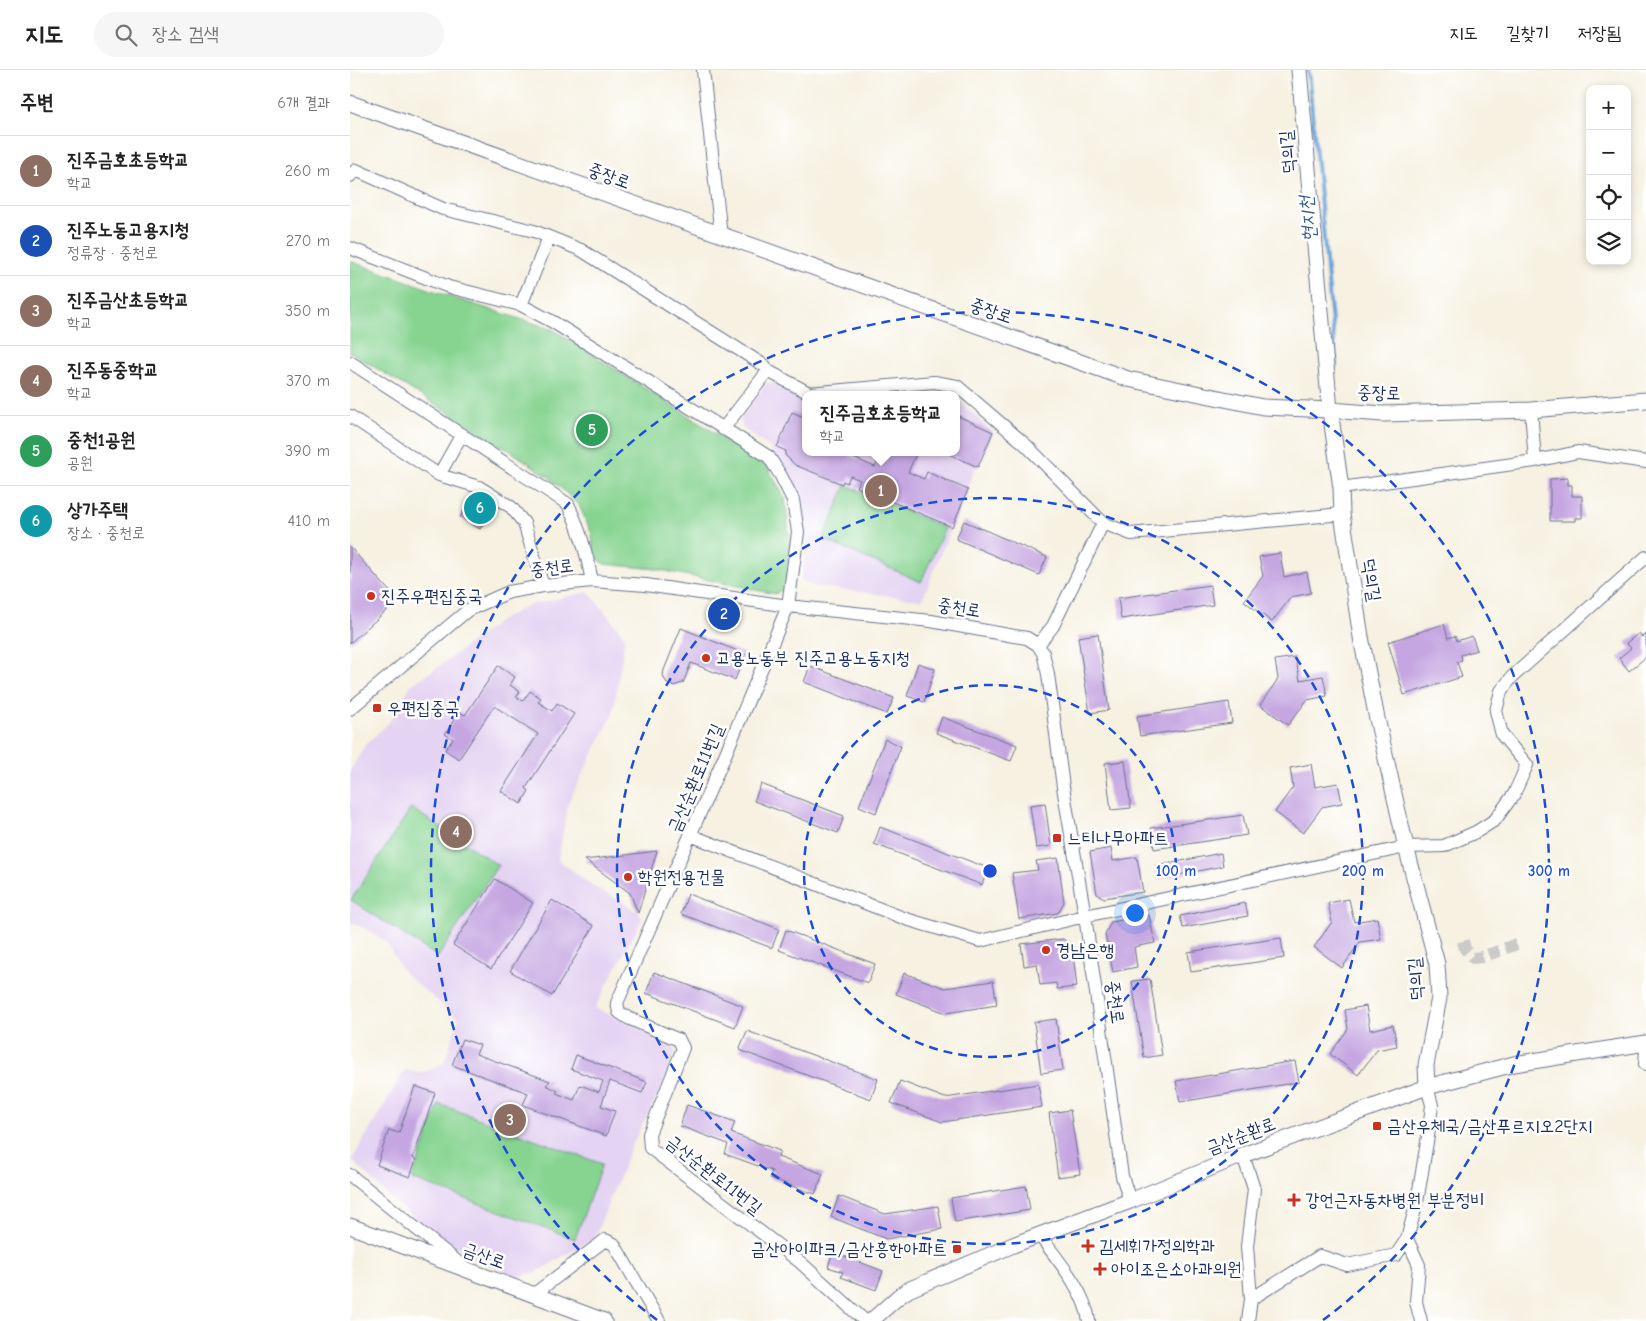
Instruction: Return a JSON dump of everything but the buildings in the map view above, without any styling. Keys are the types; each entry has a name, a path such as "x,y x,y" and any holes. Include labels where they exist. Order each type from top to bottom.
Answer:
{"street":[{"path":"703,70 721,236"},
{"name":"덕의길","path":"1299,70 1330,410 1341,488 1342,514 1361,637 1374,705 1406,846 1437,964 1439,998 1426,1065 1426,1087"},
{"name":"중장로","path":"350,103 1128,380 1263,408 1383,414 1531,410 1646,400"},
{"path":"350,176 356,170 443,209 534,231 581,250 765,366 768,371 805,391"},
{"path":"521,305 549,237"},
{"name":"금산순환로11번길","path":"350,248 449,286 521,305 553,322 769,457 793,500 798,532 788,606 618,1003 619,1012 628,1018 679,1040 682,1048 649,1134 650,1148 800,1262 865,1321"},
{"path":"350,362 568,504 586,549 592,581"},
{"path":"723,429 768,371"},
{"path":"832,391 934,382 957,386 1026,445 1103,523 1131,534 1342,514"},
{"path":"1531,410 1535,461"},
{"path":"350,416 439,475 480,487 511,507 524,523 543,586"},
{"path":"439,475 462,434"},
{"path":"1341,488 1535,461 1578,452 1646,462"},
{"path":"1038,645 1053,626 1103,523"},
{"path":"690,835 906,919 980,942 1085,916 1406,846 1444,846 1476,832 1495,820 1514,794 1528,765 1502,735 1496,710 1501,691 1512,677 1646,557"},
{"name":"중천로","path":"350,709 468,610 509,592 543,586 592,581 646,585 788,606 931,621 1027,638 1038,645 1048,674 1063,787 1085,916 1122,1176 1130,1201"},
{"name":"금산순환로","path":"871,1321 908,1290 1013,1245 1130,1201 1243,1155 1426,1087 1514,1064 1646,1043"},
{"path":"1646,1050 1644,1064 1646,1065"},
{"path":"1252,1299 1320,1256 1347,1265 1396,1256 1407,1239 1417,1202 1432,1105 1426,1087"},
{"path":"1243,1155 1254,1189 1247,1246 1252,1299 1248,1321"},
{"path":"350,1175 465,1269"},
{"name":"금산로","path":"350,1226 604,1321"},
{"path":"1040,1236 1069,1276 1088,1310 1090,1321"},
{"path":"1407,1239 1419,1265 1416,1302 1421,1321"},
{"path":"533,1294 605,1240 614,1244 659,1321"}],"shaded area":[{"path":"768,382 802,395 802,456 960,456 960,402 990,430 922,600 812,586 801,580 806,547 804,510 788,473 769,447 744,429 740,420"},
{"path":"589,592 625,637 613,714 568,803 558,860 596,888 624,903 643,917 595,1008 671,1042 675,1052 660,1090 630,1149 595,1237 537,1272 518,1277 486,1264 443,1239 389,1197 352,1160 405,1070 419,1073 431,1070 444,1063 459,1019 404,973 386,942 366,929 350,922 350,771 366,744 389,723 411,685 501,620 529,605"}],"green space":[{"path":"350,261 460,300 552,329 767,466 785,498 790,543 785,588 775,594 656,569 604,564 594,555 592,534 579,505 549,477 509,450 350,352"},
{"path":"846,485 945,528 921,582 823,539"},
{"path":"411,808 498,865 438,957 351,900"},
{"path":"439,1104 602,1164 575,1239 412,1179"}],"waterway":[{"name":"현지천","path":"1308,70 1336,365"}],"tunnel":[{"path":"1463,941 1465,949 1473,958 1482,957 1517,944"}],"place":[{"name":"중천1공원","path":"592,430"},
{"name":"진주금호초등학교","path":"881,491"},
{"name":"상가주택","path":"480,508"},
{"name":"진주우편집중국","path":"371,596"},
{"name":"진주노동고용지청","path":"724,614"},
{"name":"고용노동부 진주고용노동지청","path":"706,658"},
{"name":"우편집중국","path":"377,708"},
{"name":"진주동중학교","path":"456,832"},
{"name":"느티나무아파트","path":"1057,838"},
{"name":"학원전용건물","path":"628,877"},
{"name":"경남은행","path":"1046,950"},
{"name":"진주금산초등학교","path":"510,1120"},
{"name":"금산우체국/금산푸르지오2단지","path":"1377,1126"},
{"name":"강언근자동차병원 부분정비","path":"1294,1200"},
{"name":"김세휘가정의학과","path":"1088,1246"},
{"name":"금산아이파크/금산흥한아파트","path":"957,1249"},
{"name":"아이조은소아과의원","path":"1100,1269"}]}
